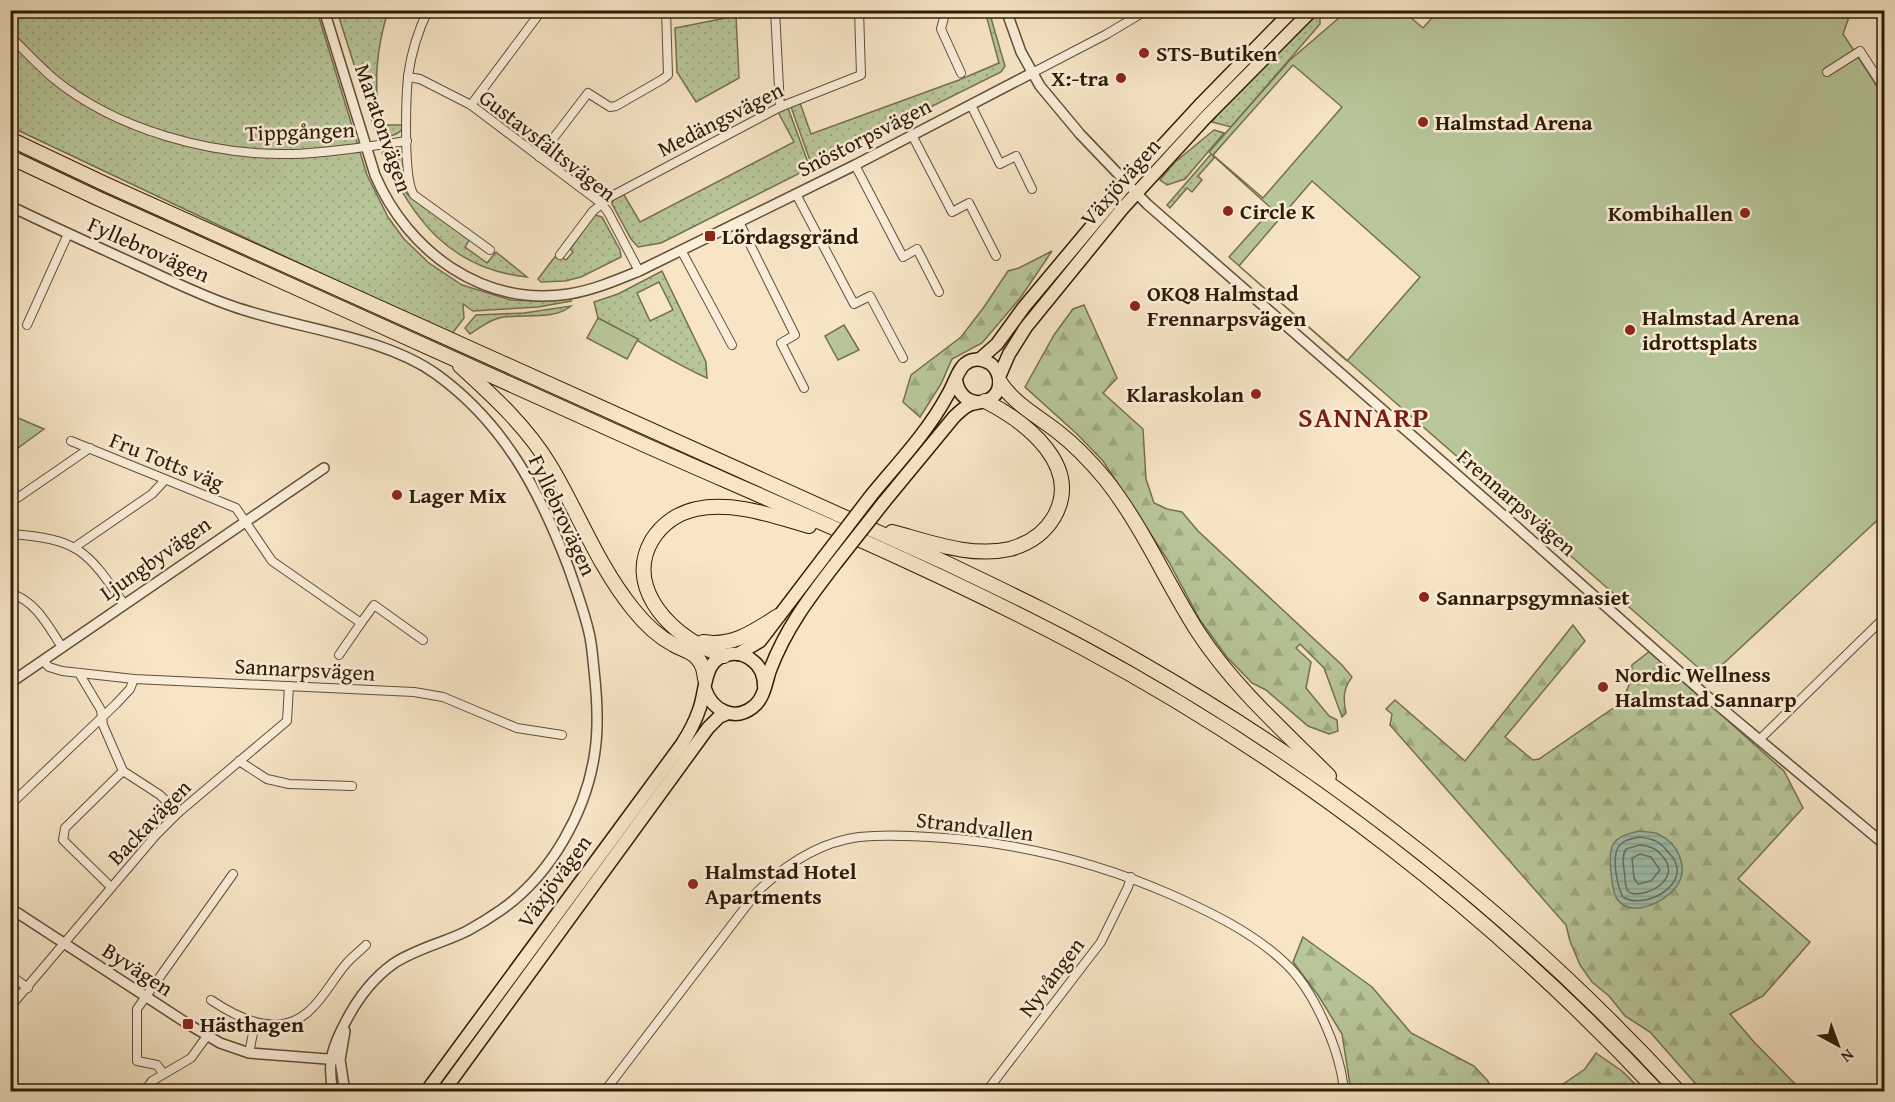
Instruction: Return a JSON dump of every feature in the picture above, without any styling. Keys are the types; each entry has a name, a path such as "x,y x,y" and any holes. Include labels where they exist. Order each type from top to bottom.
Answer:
{"highway":[{"name":"Växjövägen","path":"443,1092 708,728 718,717 752,708 762,694 791,624 836,563 954,417 995,394 1009,354 1026,327 1132,188 1200,105 1293,10"},
{"name":"Växjövägen","path":"426,1092 682,744 695,720 712,664 760,641 936,414 964,364 980,359 997,344 1024,307 1132,188 1312,10"},
{"path":"10,139 1005,591 1135,660 1270,742 1420,851 1538,952 1591,1001 1679,1092"},
{"path":"10,157 997,604 1083,648 1181,705 1270,762 1351,819 1467,910 1572,1005 1658,1092"},
{"path":"448,356 489,392 521,425 550,465 625,600 652,630 698,658 702,664 711,702 728,713"},
{"path":"980,359 994,366 999,380 1010,395 1077,448 1105,479 1138,528 1197,631 1225,670 1246,694 1361,807"},
{"path":"847,519 954,548 982,552 1014,547 1039,535 1052,521 1060,502 1061,481 1053,457 1038,438 1011,417 980,402 968,400 962,395 957,380"},
{"path":"764,686 762,673 755,662 702,647 675,629 656,608 649,596 644,572 645,558 656,534 679,515 708,507 738,508 849,537"},
{"path":"688,638 705,643 727,643 752,632 778,616"}],"street":[{"name":"Maratonvägen","path":"324,10 375,175 401,222 422,246 448,266 494,288 525,294 567,294 593,289"},
{"path":"428,10 413,50 408,77 409,184 414,195 490,250"},
{"path":"471,105 542,10"},
{"path":"539,157 588,93 610,107 616,106 668,75 666,10"},
{"path":"775,10 780,107"},
{"name":"Medängsvägen","path":"560,255 601,203 780,107 861,75 859,10"},
{"path":"946,10 941,29 961,73"},
{"name":"Frennarpsvägen","path":"1006,10 1022,52 1046,94 1132,188 1701,691 1884,844"},
{"name":"Snöstorpsvägen","path":"593,289 639,271 855,165 1107,34 1147,10"},
{"name":"Tippgången","path":"10,36 53,78 98,107 162,135 224,151 270,154 305,153 407,141"},
{"path":"1827,72 1860,51 1884,88"},
{"name":"Gustavsfältsvägen","path":"408,77 420,79 471,105 601,203 639,271"},
{"path":"971,105 1000,164 1016,156 1032,189"},
{"path":"912,135 952,212 969,203 996,256"},
{"path":"855,165 903,257 917,249 939,292"},
{"path":"796,194 854,304 870,296 903,358"},
{"name":"Fyllebrovägen","path":"10,206 190,290 233,307 366,344 405,357 434,372 467,398 490,421 513,454 532,485 575,586 591,638 597,705 595,753 582,800 569,831 548,865 502,910 467,931 394,963 369,985 336,1040 333,1092"},
{"path":"739,222 795,335 781,343 804,388"},
{"path":"27,325 68,234"},
{"path":"681,250 732,345"},
{"name":"Fru Totts väg","path":"71,441 236,508 272,561 361,623"},
{"path":"10,503 90,448"},
{"name":"Ljungbyvägen","path":"10,683 324,468"},
{"path":"75,547 152,494 165,480"},
{"path":"10,534 46,537 75,547 98,567 124,604"},
{"path":"10,593 26,600 34,608 62,647"},
{"path":"339,655 374,605 423,640"},
{"path":"1760,740 1884,618"},
{"name":"Sannarpsvägen","path":"43,661 51,668 134,679 414,692 443,696 517,728 562,735"},
{"path":"79,673 101,710 103,725 123,771 160,795 178,813"},
{"path":"10,805 102,718 130,689 134,679"},
{"name":"Backavägen","path":"10,1007 156,835 178,813 287,721 289,686"},
{"path":"240,761 267,778 289,784 352,786"},
{"path":"111,887 63,840 65,828 123,771"},
{"name":"Strandvallen","path":"604,1092 757,892 785,868 817,849 858,837 878,836 984,841 1058,855 1131,877 1196,906 1251,935 1286,963 1311,997 1331,1038 1343,1079 1344,1092"},
{"path":"163,1073 157,1065 137,1061 137,1009 233,874"},
{"name":"Nyvången","path":"986,1092 1101,942 1131,877"},
{"name":"Byvägen","path":"10,908 207,1036 249,1053 335,1060"},
{"path":"211,1000 231,1014 255,1023 288,1022 301,1017 315,1005 346,964 366,945"},
{"path":"10,975 28,987"},
{"path":"249,1053 255,1023"},
{"path":"144,1092 152,1081 163,1073 191,1058 207,1036"},
{"name":"Fyllebrovägen","path":"335,1060 345,1092"}],"green space":[{"name":"Halmstad Arena idrottsplats","path":"1439,10 1851,11 1843,34 1884,97 1884,514 1709,677 1347,361 1420,277 1312,181 1239,266 1229,257 1272,209 1209,152 1290,60 1347,11 1403,11 1423,28","holes":["1293,65 1342,107 1263,198 1213,155"]},
{"path":"11,11 317,11 367,175 388,217 404,239 429,263 462,285 511,300 538,301 571,298 571,301 538,307 473,311 463,304 464,318 451,335 11,127"},
{"path":"337,11 388,11 378,54 379,125 404,125 397,134 377,137"},
{"path":"985,11 989,11 1005,66 1001,72 812,166 791,107 800,103 811,134 999,63"},
{"path":"1320,11 1320,24 1231,127 1212,122 1224,105"},
{"path":"736,16 739,78 696,102 677,72 675,28"},
{"path":"1284,70 1213,155 1214,158 1198,176 1202,180 1192,192 1187,188 1170,208 1167,205"},
{"path":"788,108 810,168 661,243 638,247 631,239 612,204 614,198 623,193 640,222 794,142 778,112"},
{"path":"1214,130 1224,133 1185,179 1167,185 1160,180 1174,163"},
{"path":"387,147 396,148 403,154 404,189 407,194 470,239 465,247 487,263 496,252 527,277 500,272 476,264 455,252 437,237 406,199 382,153"},
{"path":"595,215 602,217 620,250 621,257 581,277 565,281 541,282 538,279 557,254 566,260 573,252 570,249"},
{"path":"1052,251 1021,297 982,343 952,359 941,384 920,417 903,402 911,375 961,337 1008,271 1019,268"},
{"path":"662,271 706,362 707,378 598,318 594,302 618,294","holes":["659,282 673,310 650,321 637,293"]},
{"path":"1084,305 1117,378 1103,393 1143,429 1146,479 1154,503 1182,512 1198,531 1342,665 1352,677 1345,690 1346,713 1342,717 1324,668 1300,644 1296,648 1311,662 1306,688 1329,716 1337,720 1338,731 1329,734 1308,726 1266,690 1252,683 1227,657 1200,620 1169,562 1103,461 1025,387 1054,335 1073,309"},
{"path":"571,306 556,314 499,318 470,334 465,328 476,315 524,313"},
{"path":"598,318 638,339 627,359 587,338"},
{"path":"844,325 859,350 838,360 825,336"},
{"path":"11,415 44,429 10,453"},
{"path":"1573,625 1585,641 1505,737 1533,760 1539,759 1622,702 1631,680 1632,665 1650,651 1784,771 1803,808 1738,879 1810,942 1763,996 1730,1014 1802,1091 1702,1091 1650,1032 1625,1016 1609,996 1592,982 1580,965 1566,925 1390,725 1392,714 1386,709 1395,700 1465,761"},
{"path":"1303,937 1372,987 1411,1033 1474,1066 1494,1091 1351,1091 1342,1034 1318,995 1293,962"},
{"path":"1596,1053 1622,1071 1642,1091 1553,1091 1585,1069"}],"water":[{"path":"1640,831 1658,834 1671,843 1680,857 1682,872 1676,887 1664,898 1648,906 1631,908 1623,905 1614,893 1610,855 1611,848 1618,839"}],"place":[{"name":"STS-Butiken","path":"1144,53"},
{"name":"X:-tra","path":"1121,78"},
{"name":"Halmstad Arena","path":"1423,122"},
{"name":"Circle K","path":"1228,211"},
{"name":"Kombihallen","path":"1745,213"},
{"name":"Lördagsgränd","path":"710,236"},
{"name":"OKQ8 Halmstad Frennarpsvägen","path":"1135,306"},
{"name":"Halmstad Arena idrottsplats","path":"1630,330"},
{"name":"Klaraskolan","path":"1256,394"},
{"name":"Lager Mix","path":"397,495"},
{"name":"Sannarpsgymnasiet","path":"1424,597"},
{"name":"Nordic Wellness Halmstad Sannarp","path":"1603,687"},
{"name":"Halmstad Hotel Apartments","path":"693,884"},
{"name":"Hästhagen","path":"188,1024"}],"district":[{"name":"SANNARP","path":"1364,416"}]}
